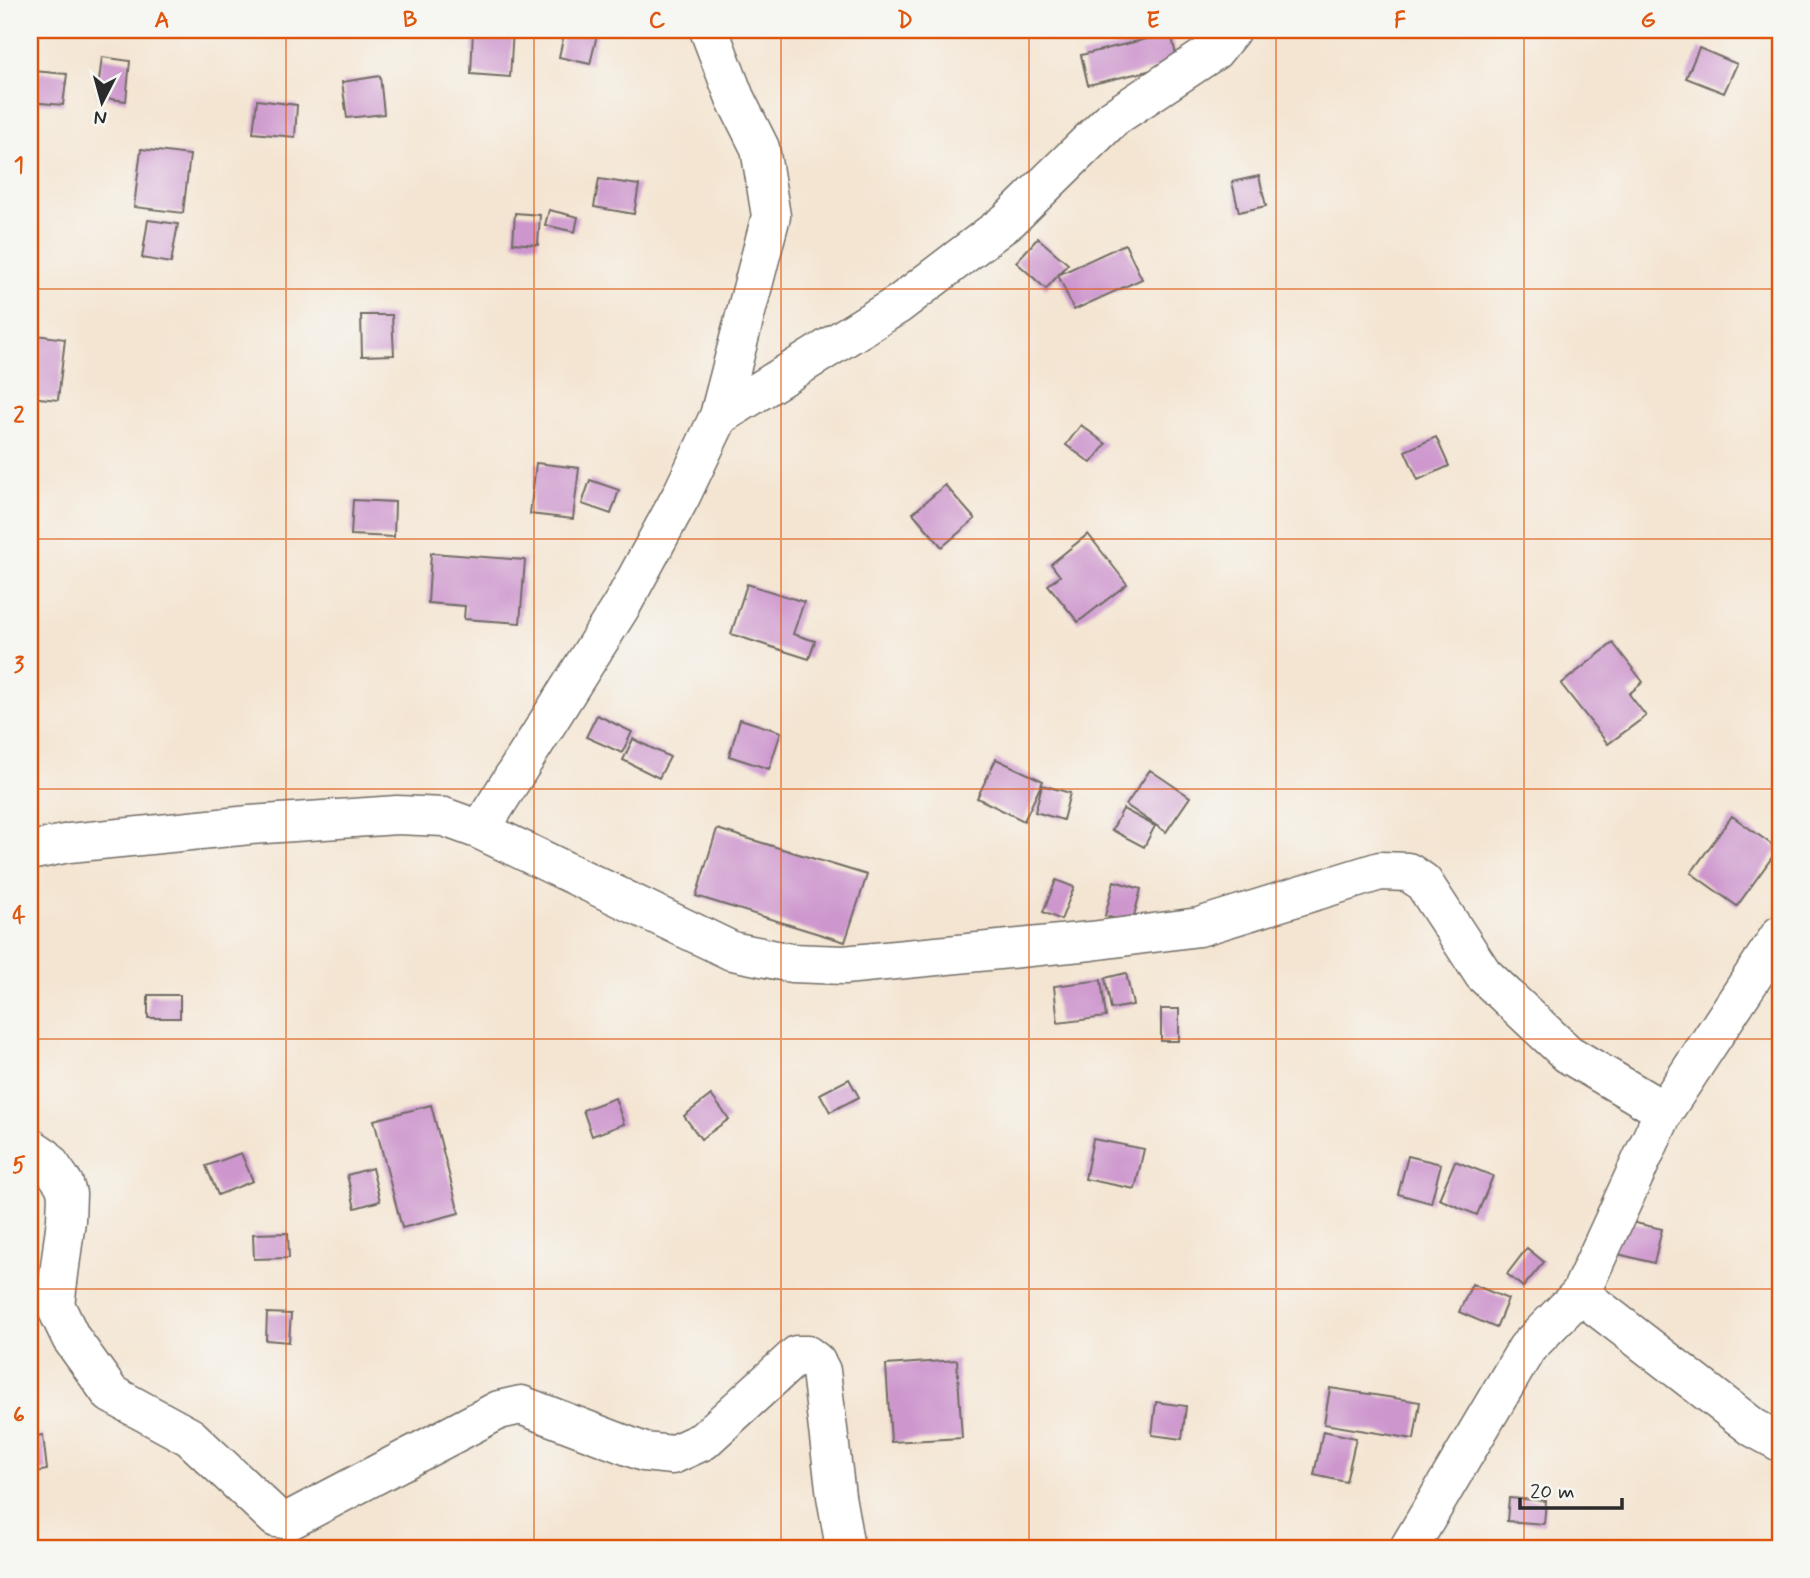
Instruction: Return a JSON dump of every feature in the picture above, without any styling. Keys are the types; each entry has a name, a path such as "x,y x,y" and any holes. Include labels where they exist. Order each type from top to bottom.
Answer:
{"street":[{"path":"480,830 623,603 681,496 719,416 771,216 760,148 734,98 709,30"},
{"path":"719,416 899,304 1009,220 1113,118 1214,51 1231,30"},
{"path":"30,851 69,843 170,833 397,815 444,817 480,830 732,951 791,963 844,965 1199,927 1380,871 1408,872 1423,882 1483,974 1568,1054 1664,1111"},
{"path":"1409,1548 1527,1348 1580,1294 1664,1111 1780,935"},
{"path":"30,1147 45,1157 64,1184 67,1194 55,1305 71,1338 111,1394 190,1437 275,1518 290,1520 499,1410 521,1405 643,1452 672,1455 703,1441 797,1356 807,1355 816,1362 821,1371 845,1548"},
{"path":"1580,1294 1754,1428 1780,1442"}],"building":[{"path":"473,30 513,30 510,77 471,74"},
{"path":"565,30 598,31 590,64 559,57"},
{"path":"1081,30 1126,30 1126,33 1081,37"},
{"path":"1171,33 1178,64 1088,85 1081,55"},
{"path":"1699,48 1737,64 1724,93 1686,78"},
{"path":"102,57 130,61 126,101 97,97"},
{"path":"33,71 67,74 63,105 30,102"},
{"path":"380,76 384,114 347,118 342,82"},
{"path":"257,100 297,105 295,137 253,133"},
{"path":"141,149 190,155 183,213 134,207"},
{"path":"1259,176 1266,206 1239,212 1232,182"},
{"path":"599,179 639,185 634,214 594,207"},
{"path":"549,210 578,217 575,232 545,225"},
{"path":"515,213 540,215 538,245 513,243"},
{"path":"148,220 178,224 171,263 142,258"},
{"path":"1038,238 1068,264 1046,289 1016,262"},
{"path":"1125,244 1142,279 1074,310 1058,275"},
{"path":"361,315 392,315 394,355 362,356"},
{"path":"30,334 65,339 58,400 30,397"},
{"path":"1081,425 1106,444 1091,463 1066,445"},
{"path":"1436,437 1449,466 1418,480 1405,451"},
{"path":"536,463 579,468 573,519 530,514"},
{"path":"590,480 619,490 611,514 582,504"},
{"path":"945,485 975,519 942,547 913,513"},
{"path":"353,500 395,502 394,537 351,535"},
{"path":"1088,534 1127,584 1078,622 1048,585 1060,576 1051,564"},
{"path":"431,553 525,560 520,623 464,619 465,606 428,603"},
{"path":"747,584 804,602 793,634 815,641 809,659 731,634"},
{"path":"1613,643 1643,682 1629,694 1646,716 1608,744 1561,684"},
{"path":"597,715 632,732 622,753 586,737"},
{"path":"740,719 781,732 769,769 729,756"},
{"path":"633,739 670,757 659,778 623,760"},
{"path":"996,759 1043,781 1024,821 977,798"},
{"path":"1150,770 1190,797 1166,832 1126,805"},
{"path":"1042,785 1070,793 1063,820 1035,812"},
{"path":"1123,809 1155,826 1144,847 1112,830"},
{"path":"1732,816 1778,849 1737,906 1691,873"},
{"path":"717,829 867,875 845,942 696,896"},
{"path":"1056,880 1074,887 1061,920 1043,912"},
{"path":"1114,881 1141,889 1132,923 1105,916"},
{"path":"1126,973 1133,1005 1111,1009 1105,978"},
{"path":"1101,980 1106,1017 1058,1023 1054,986"},
{"path":"148,995 180,995 180,1018 148,1018"},
{"path":"1161,1009 1179,1009 1179,1041 1161,1041"},
{"path":"849,1079 859,1097 830,1112 820,1094"},
{"path":"711,1095 729,1119 701,1139 684,1116"},
{"path":"615,1098 624,1124 592,1136 583,1110"},
{"path":"431,1105 459,1213 402,1228 374,1120"},
{"path":"1093,1139 1144,1149 1135,1189 1085,1179"},
{"path":"241,1153 253,1181 218,1195 206,1166"},
{"path":"1408,1156 1441,1164 1431,1203 1398,1194"},
{"path":"1455,1161 1493,1176 1477,1215 1439,1199"},
{"path":"372,1168 380,1201 355,1208 347,1175"},
{"path":"1622,1220 1662,1229 1654,1263 1614,1253"},
{"path":"288,1233 289,1258 254,1259 253,1234"},
{"path":"1527,1248 1544,1262 1523,1287 1507,1274"},
{"path":"1472,1284 1508,1299 1496,1328 1459,1312"},
{"path":"267,1313 291,1314 289,1342 266,1340"},
{"path":"957,1360 962,1438 891,1442 886,1365"},
{"path":"1330,1388 1420,1402 1414,1439 1324,1424"},
{"path":"1156,1402 1186,1406 1182,1439 1152,1435"},
{"path":"1323,1431 1356,1438 1346,1482 1314,1475"},
{"path":"43,1435 47,1470 30,1473 30,1437"},
{"path":"1509,1498 1546,1501 1544,1524 1507,1521"}]}
